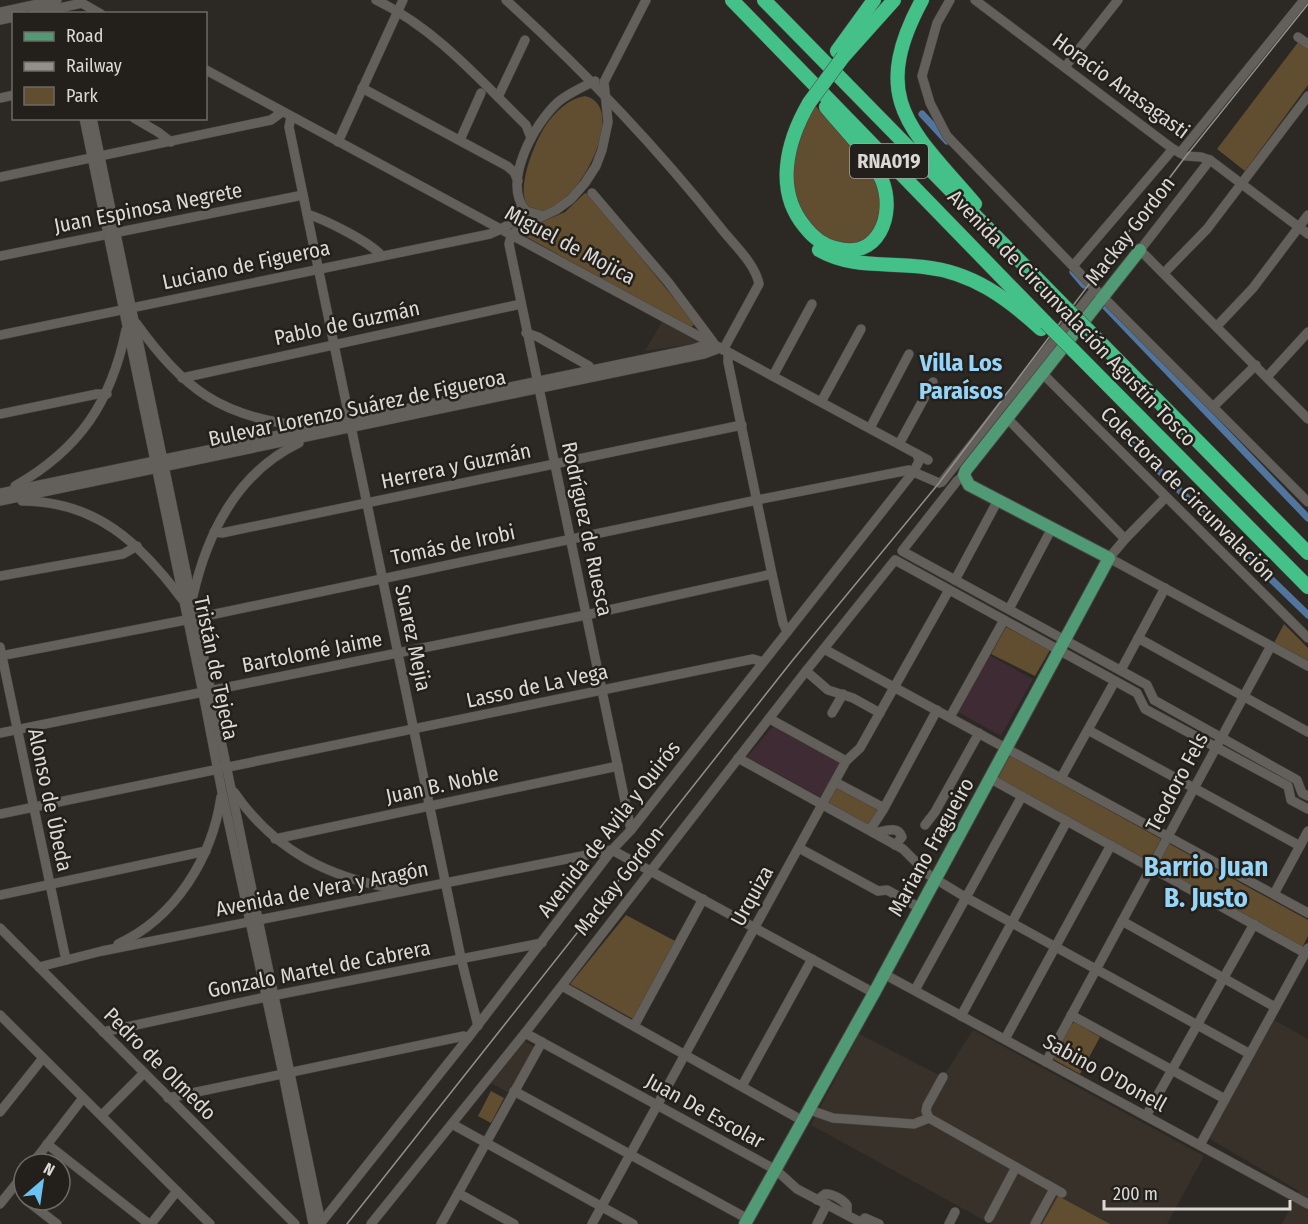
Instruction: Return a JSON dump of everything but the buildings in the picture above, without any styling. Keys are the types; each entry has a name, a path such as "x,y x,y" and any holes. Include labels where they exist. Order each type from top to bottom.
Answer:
{"highway":[{"name":"Avenida de Circunvalación Agustín Tosco","path":"732,0 1044,326 1150,428 1308,587"},
{"name":"Avenida de Circunvalación Agustín Tosco","path":"764,0 1308,553"},
{"path":"874,0 786,135 779,162 778,180 786,213 802,237 817,249 841,260 924,267 972,279 1044,326"},
{"path":"840,54 894,0"},
{"path":"922,0 907,32 898,61 896,79 899,99 906,118 918,137 982,212 999,240"},
{"path":"791,60 802,80 870,161 882,181 888,204 884,226 870,243 857,249 835,248 815,237 799,220 790,201 787,183 788,157 793,134 807,100"}],"main road":[{"name":"Mackay Gordon","path":"961,477 1043,374 1099,293 1140,250"},
{"path":"961,477 969,485 1109,558"},
{"name":"Mariano Fragueiro","path":"747,1222 991,779 1109,558"}],"street":[{"path":"376,0 398,10 437,41 526,125 531,138"},
{"path":"338,142 402,0"},
{"path":"506,0 582,72 590,83 626,118 697,198 757,275 759,284 719,348"},
{"path":"511,236 520,227 556,210 577,194 590,176 602,150 608,122 604,82 646,0"},
{"path":"950,0 938,23 922,76 930,103 947,136 1099,293 1308,502"},
{"name":"Horacio Anasagasti","path":"975,0 1177,151 1186,156 1210,160 1308,234"},
{"path":"1065,68 1118,0"},
{"path":"1073,266 1177,151 1304,0"},
{"path":"40,12 67,5"},
{"path":"0,12 67,5 93,12"},
{"path":"1298,37 1308,44"},
{"path":"498,97 525,40"},
{"name":"Miguel de Mojica","path":"207,71 928,460"},
{"path":"544,215 530,213 521,204 518,196 518,181 522,158 541,122 560,100 603,77 608,71"},
{"path":"579,88 583,81 582,72"},
{"path":"362,88 507,166 514,172 518,181"},
{"path":"460,140 481,93"},
{"path":"1164,273 1207,229 1308,96"},
{"path":"0,177 171,142 271,120 287,114"},
{"name":"Suarez Mejia","path":"287,114 461,958 478,1026"},
{"path":"608,122 619,115 626,118"},
{"name":"Tristán de Tejeda","path":"85,120 97,158"},
{"name":"Tristán de Tejeda","path":"92,120 97,158 127,309 286,1074 313,1224"},
{"path":"137,120 171,142"},
{"path":"526,125 536,126 541,122"},
{"path":"507,166 515,166 522,158"},
{"name":"Mackay Gordon","path":"1140,250 1210,160"},
{"path":"590,176 588,185 592,193 668,282 728,362 772,574 783,623 788,632"},
{"path":"577,194 586,191 592,193"},
{"name":"Juan Espinosa Negrete","path":"0,256 303,195"},
{"path":"500,230 515,220 520,212 521,204"},
{"path":"307,214 371,247 381,255"},
{"path":"1217,326 1253,288 1308,215"},
{"name":"Luciano de Figueroa","path":"0,335 500,230"},
{"name":"Rodríguez de Ruesca","path":"511,236 509,244 526,333 631,830"},
{"path":"1140,250 1308,419"},
{"path":"914,471 939,483 942,482 1099,293"},
{"name":"Pablo de Guzmán","path":"182,378 521,304"},
{"path":"773,376 812,304"},
{"path":"130,323 182,378 206,396 239,412 315,431"},
{"path":"2,497 50,463 73,443 88,425 106,394 130,323"},
{"path":"821,402 861,329"},
{"path":"1268,377 1308,332"},
{"path":"526,333 538,337 593,373"},
{"name":"Bulevar Lorenzo Suárez de Figueroa","path":"2,497 538,385 693,349 719,348"},
{"path":"870,428 909,354"},
{"path":"1214,407 1256,365"},
{"name":"Colectora de Circunvalación","path":"1043,374 1308,638"},
{"path":"899,444 933,382"},
{"path":"0,414 106,394"},
{"path":"1007,418 1125,539"},
{"name":"Herrera y Guzmán","path":"214,532 222,533 742,425"},
{"path":"2,497 68,507 108,525 137,546 188,601 214,532 230,503 259,470 283,450 315,431"},
{"name":"Avenida de Avila y Quirós","path":"321,1224 478,1026 612,850 631,830 914,471 919,461 917,454"},
{"name":"Tomás de Irobi","path":"1,653 192,618 757,500 909,470 914,471"},
{"path":"949,474 961,477"},
{"name":"Mackay Gordon","path":"955,580 902,551 961,477"},
{"name":"Mariano Fragueiro","path":"1109,558 1165,498"},
{"path":"998,500 955,580 1010,609 1115,681 1137,693 1145,709 1288,786 1292,800 1308,809"},
{"path":"1010,609 1052,528"},
{"path":"0,576 123,554 137,546"},
{"path":"1109,558 1308,666"},
{"name":"Mackay Gordon","path":"371,1224 525,1033 895,560 949,590"},
{"name":"Bartolomé Jaime","path":"0,733 586,615 772,574"},
{"path":"1120,670 1166,588"},
{"path":"949,590 1004,620 1120,670 1147,685 1154,700 1297,780 1302,793 1308,796"},
{"name":"Urquiza","path":"592,1224 846,761 860,748 949,590"},
{"path":"950,717 1004,620"},
{"path":"1138,638 1308,732"},
{"name":"Teodoro Fels","path":"1046,1062 1271,646"},
{"path":"824,649 1308,913"},
{"name":"Alonso de Úbeda","path":"1,653 66,960"},
{"name":"Lasso de La Vega","path":"0,814 753,659 763,662"},
{"path":"806,671 823,687 843,694 880,713"},
{"path":"1061,778 1115,681"},
{"path":"832,712 843,694"},
{"path":"872,831 938,710"},
{"path":"770,719 846,761"},
{"path":"1088,730 1300,846"},
{"path":"925,825 936,812 979,733"},
{"path":"738,758 896,844 935,880 1250,1054"},
{"name":"Juan B. Noble","path":"275,839 618,766"},
{"path":"991,779 1254,924 1307,950 1200,1145"},
{"path":"835,782 884,808"},
{"path":"102,951 132,937 155,920 196,871 216,825 226,790 275,839 303,858 347,878 405,890"},
{"path":"915,990 1022,796"},
{"path":"962,1016 1067,821"},
{"path":"1274,894 1308,831"},
{"path":"1005,1039 1111,845"},
{"path":"799,848 878,891 887,890 920,908"},
{"path":"612,850 874,993"},
{"name":"Avenida de Vera y Aragón","path":"39,967 102,951 612,850"},
{"path":"0,895 206,851"},
{"path":"634,1026 703,899"},
{"path":"1122,921 1275,1007"},
{"path":"1146,1116 1254,924"},
{"name":"Pedro de Olmedo","path":"0,928 296,1224"},
{"name":"Gonzalo Martel de Cabrera","path":"103,1032 270,996 542,943"},
{"path":"742,1086 812,959"},
{"name":"Sabino O'Donell","path":"884,974 1308,1204"},
{"path":"562,986 742,1086 807,1115 914,1124 929,1118"},
{"path":"1071,1015 1225,1099"},
{"path":"1,1017 210,1224"},
{"name":"Juan De Escolar","path":"525,1033 776,1170 797,1189 862,1223"},
{"path":"168,1098 464,1036 468,1038"},
{"path":"441,1224 542,1042"},
{"path":"0,1112 43,1058"},
{"path":"102,1115 144,1073"},
{"name":"Tristán de Tejeda","path":"286,1074 321,1224"},
{"path":"943,1077 927,1106 926,1111 929,1118 1058,1191 1035,1224"},
{"path":"514,1091 630,1154 747,1222"},
{"path":"42,1152 83,1098"},
{"path":"452,1124 633,1224"},
{"path":"48,1144 150,1224 177,1191"},
{"path":"989,1218 1016,1167"},
{"path":"0,1204 12,1189"},
{"path":"458,1193 514,1224"},
{"path":"817,1200 825,1194 832,1195 848,1206 847,1215"},
{"path":"817,1224 827,1204"},
{"path":"42,1212 57,1224"},
{"path":"949,1224 955,1212"},
{"path":"862,1223 865,1218 879,1224"}],"shaded area":[{"path":"662,322 701,343 645,351"},
{"path":"989,655 1033,679 1001,736 958,712"},
{"path":"774,725 839,760 841,765 824,796 820,797 747,757"},
{"path":"1274,1020 1308,1039 1308,1224 1282,1224 1299,1191 1208,1138"},
{"path":"973,1030 1204,1156 1167,1224 991,1224 811,1125 859,1034 943,1077"},
{"path":"524,1041 535,1047 509,1093 491,1083"}],"green space":[{"path":"1299,41 1308,48 1308,85 1245,171 1217,149"},
{"path":"585,96 598,105 603,122 599,142 590,164 577,185 562,201 546,210 532,209 526,203 524,193 527,168 537,142 546,125 558,110 573,100"},
{"path":"813,103 869,167 878,187 882,216 869,237 858,244 848,246 823,238 797,208 790,167 793,148"},
{"path":"585,193 589,194 695,324 690,328 525,236 524,231 565,212"},
{"path":"1284,624 1308,648 1308,661 1274,643"},
{"path":"1006,627 1050,650 1035,676 991,654"},
{"path":"1009,755 1161,839 1148,863 996,778"},
{"path":"836,786 880,810 869,826 829,805 827,800"},
{"path":"1168,843 1308,920 1308,936 1302,948 1158,867 1157,863"},
{"path":"626,915 675,941 633,1019 570,984"},
{"path":"1075,1022 1100,1037 1080,1074 1053,1059 1070,1025"},
{"path":"491,1091 504,1098 491,1123 478,1116"},
{"path":"1058,1196 1110,1224 1042,1224"}],"waterway":[{"path":"922,114 947,141"},
{"path":"1073,272 1084,285"},
{"path":"1105,306 1308,518"},
{"path":"1108,421 1308,615"}],"railway":[{"path":"347,1224 792,661 939,483 1186,156 1308,4"}],"district":[{"name":"Villa Los Paraísos","path":"961,377"},
{"name":"Barrio Juan B. Justo","path":"1206,882"}]}
